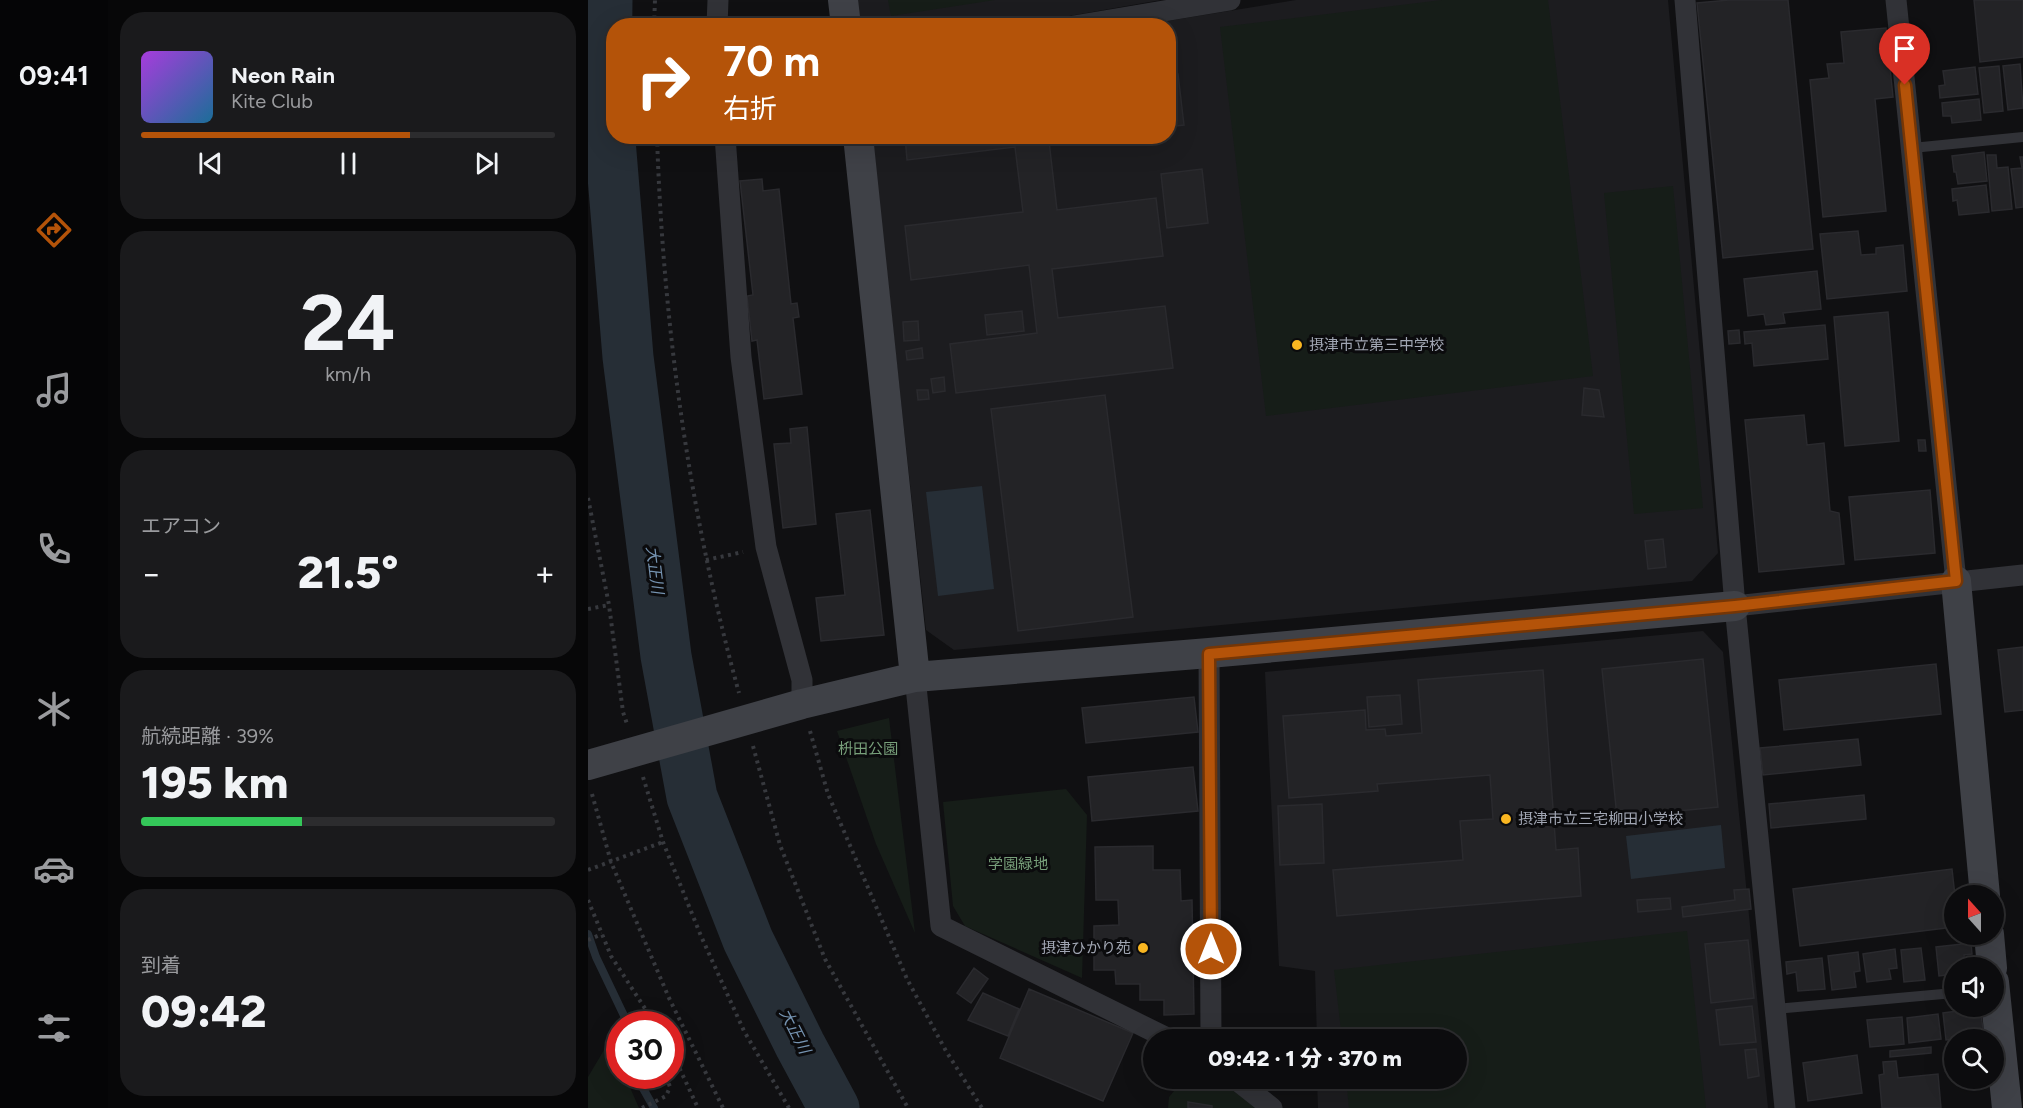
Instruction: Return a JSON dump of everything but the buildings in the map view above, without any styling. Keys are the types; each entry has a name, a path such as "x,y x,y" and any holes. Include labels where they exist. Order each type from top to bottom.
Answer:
{"street":[{"path":"717,18 718,0"},
{"path":"843,0 845,18"},
{"path":"1122,18 1230,0"},
{"path":"1684,0 1735,606 1785,1108"},
{"path":"1896,0 1956,581 1984,885"},
{"path":"725,144 741,357 766,547 802,680 802,704"},
{"path":"859,144 941,926 1149,1029"},
{"path":"589,777 802,704 915,677 1209,654 1735,606 2023,574"},
{"path":"1209,654 1211,1029"},
{"path":"1997,1017 2007,1108"},
{"path":"1248,1089 1272,1108"}],"lane":[{"path":"1912,148 2023,137"},
{"path":"1776,1009 1944,994"}],"path":[{"path":"654,18 655,0"},
{"path":"657,144 658,183 674,355 695,505 725,644 741,700"},
{"path":"588,498 609,605 623,712 630,734"},
{"path":"706,560 728,555"},
{"path":"588,609 609,605"},
{"path":"802,704 828,794 902,968 946,1051 982,1108"},
{"path":"753,744 780,845 825,959 908,1108"},
{"path":"640,766 663,842 701,936 744,1031 789,1108"},
{"path":"589,777 611,862 669,998 723,1108"},
{"path":"588,870 663,842"},
{"path":"588,900 611,956 647,1011"},
{"path":"588,940 602,934"},
{"path":"684,1078 698,1108"},
{"path":"642,1108 666,1095 669,1089"}],"shaded area":[{"path":"854,0 1161,0 1058,18 856,18"},
{"name":"摂津市立第三中学校","path":"1296,0 1668,0 1718,553 1692,581 954,650 926,630 873,144 1176,144 1176,20"},
{"path":"982,486 994,589 938,596 926,492"},
{"name":"摂津市立三宅柳田小学校","path":"1703,631 1723,652 1768,1108 1318,1108 1317,1089 1467,1089 1467,1029 1317,1029 1315,971 1279,966 1265,672"},
{"path":"1721,825 1725,868 1631,879 1626,836"}],"green space":[{"path":"888,0 995,0 891,16"},
{"path":"1442,0 1548,0 1593,376 1266,416 1220,27"},
{"path":"1673,186 1703,508 1634,514 1604,193"},
{"name":"枡田公園","path":"889,718 915,933 876,844 837,731"},
{"name":"学園緑地","path":"1066,789 1087,815 1082,978 965,926 953,906 943,802"},
{"path":"1687,931 1706,1108 1349,1108 1347,1089 1467,1089 1467,1029 1341,1029 1334,970"},
{"path":"606,1048 606,1089 631,1089 639,1108 588,1108 588,1077"},
{"path":"1176,1089 1231,1089 1256,1108 1168,1108 1169,1097"}],"waterway":[{"name":"大正川","path":"607,0 607,18"},
{"name":"大正川","path":"610,144 628,357 666,656 692,797 748,940 834,1108"},
{"path":"588,934 596,957 622,1011"},
{"path":"643,1089 654,1108"}],"place":[{"name":"摂津市立第三中学校","path":"1297,345"},
{"name":"摂津市立三宅柳田小学校","path":"1506,819"},
{"name":"摂津ひかり苑","path":"1143,948"}],"route":[{"path":"1211,949 1209,654 1735,606 1956,581 1905,85"}]}
